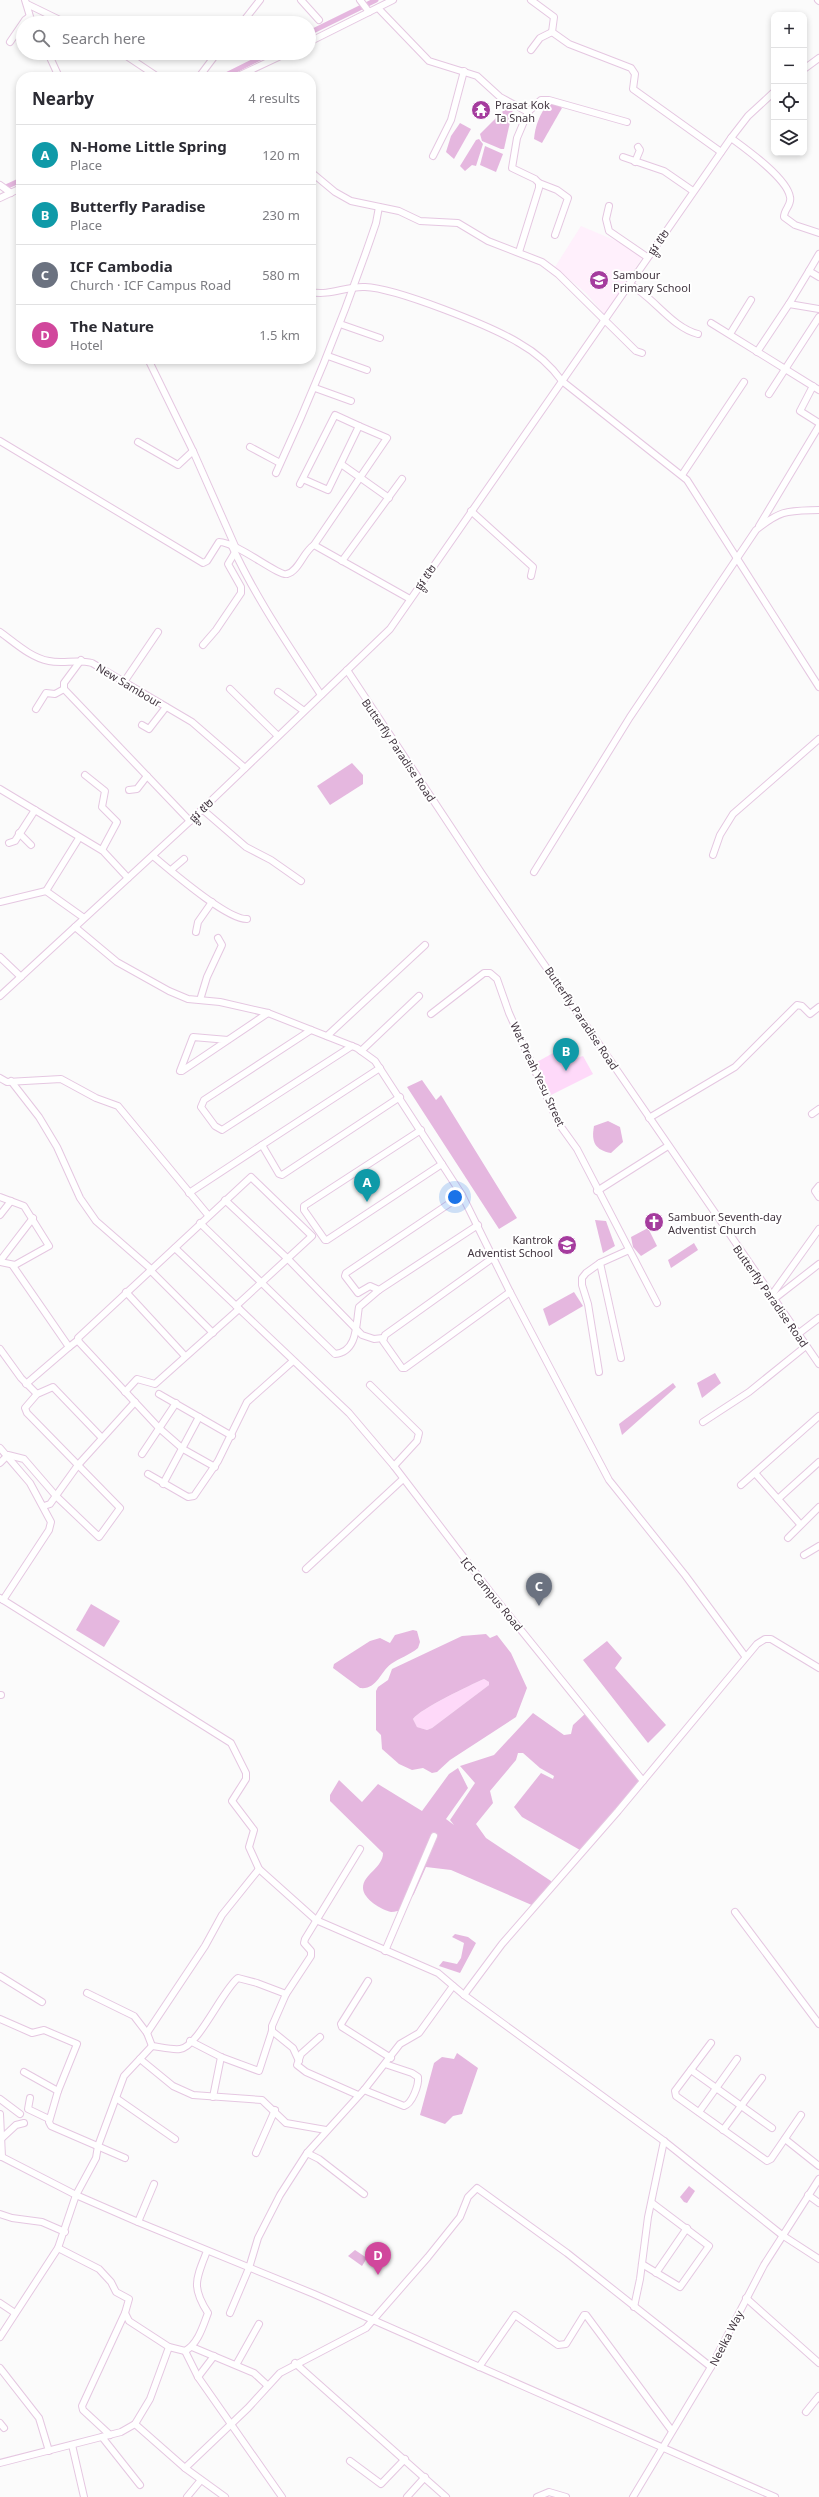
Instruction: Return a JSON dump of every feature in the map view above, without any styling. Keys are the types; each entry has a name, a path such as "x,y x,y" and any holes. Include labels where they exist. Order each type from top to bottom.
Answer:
{"street":[{"path":"247,16 260,0"},
{"path":"301,0 315,16"},
{"path":"360,0 369,12"},
{"path":"316,38 393,0"},
{"path":"531,0 554,17 552,32"},
{"path":"26,2 30,16"},
{"path":"26,2 53,16"},
{"path":"378,8 429,61 477,76 500,97 528,112"},
{"path":"316,17 319,20"},
{"path":"531,50 540,38 552,32"},
{"path":"552,32 570,44 631,68 635,74 633,89 720,152"},
{"path":"10,42 16,33"},
{"path":"807,67 819,58"},
{"path":"51,60 57,72"},
{"path":"132,60 150,72"},
{"path":"205,72 213,60"},
{"path":"247,72 272,60"},
{"path":"433,156 451,120 464,71"},
{"name":"ផ្លូវ ៥២","path":"0,996 153,856 390,629 605,321 647,257 720,152 748,116 771,95"},
{"path":"555,235 568,198 557,190 539,183 535,179 515,171 512,168 517,138 528,112 541,100 549,100 627,122"},
{"path":"731,138 762,160 790,194 790,203 784,217 795,225 819,233"},
{"path":"636,162 640,150 638,146"},
{"path":"623,156 664,171 693,191"},
{"path":"316,176 335,192 351,201 399,211 420,221 458,223 488,241 542,262 558,274 636,351 642,353"},
{"path":"518,252 539,183"},
{"path":"0,186 11,193"},
{"path":"0,198 16,190"},
{"path":"609,206 606,219 609,231 647,257"},
{"path":"276,473 328,356 354,288 376,223 379,207"},
{"path":"757,352 789,304 819,254"},
{"path":"809,271 819,277"},
{"path":"629,284 652,299 678,324 698,334"},
{"path":"316,293 325,294 354,288 376,288 396,293 487,327 519,343 554,370 562,381 642,446 682,475 695,492 819,687"},
{"path":"730,334 751,300"},
{"path":"789,304 819,309"},
{"path":"769,394 819,317"},
{"path":"711,323 819,390"},
{"path":"340,324 380,338"},
{"path":"328,356 367,370"},
{"path":"150,364 193,451 233,545 234,554 321,695"},
{"path":"682,475 744,382"},
{"path":"534,872 630,717 756,530 819,425 800,411 813,386"},
{"path":"315,388 350,401"},
{"path":"0,441 196,560 203,563 207,560 219,542 233,545 282,574 288,574 294,570 306,550 314,545 387,438 335,415 302,482 328,490 359,426"},
{"path":"138,442 178,465 193,451"},
{"path":"250,446 280,463"},
{"path":"341,464 389,498"},
{"path":"342,561 402,479"},
{"path":"756,530 774,516 790,510 819,510"},
{"path":"471,511 533,567 531,576"},
{"path":"314,545 410,600"},
{"path":"203,645 216,630 241,592 241,587 228,564 234,554"},
{"name":"New Sambour","path":"0,632 36,656 49,661 80,660 92,663 207,733 245,768"},
{"path":"124,682 158,632"},
{"path":"80,660 64,683 64,689 190,821"},
{"name":"Butterfly Paradise Road","path":"347,670 668,1146 819,1364"},
{"path":"36,709 46,693 55,694 64,689"},
{"path":"230,689 278,736"},
{"path":"278,692 304,711"},
{"path":"142,725 149,729 166,707"},
{"path":"713,855 720,835 733,814 819,739"},
{"path":"85,775 105,791 102,807 117,822 102,850"},
{"path":"129,790 137,789 147,776"},
{"path":"0,789 79,838 102,850 128,878"},
{"path":"202,809 246,847 271,860 301,881"},
{"path":"9,843 14,843 35,810"},
{"path":"19,833 31,845"},
{"path":"0,902 46,891 79,838"},
{"path":"153,856 212,902 235,917 247,919"},
{"path":"171,870 184,858"},
{"path":"46,891 84,918"},
{"path":"196,932 198,922 212,902"},
{"path":"75,927 117,962 151,982 188,999 220,1002 268,1013 352,1046 361,1051 380,1068 462,1195 510,1292 610,1480 685,1575 745,1656"},
{"path":"200,1000 207,978 222,945 218,938"},
{"path":"327,1036 425,945"},
{"path":"0,957 21,977"},
{"name":"Wat Preah Yesu Street","path":"431,1014 484,973 490,973 497,979 509,1013 559,1124 577,1149 657,1303"},
{"path":"361,1051 418,996"},
{"path":"649,1118 735,1067 797,1005 802,1006 810,1014 819,1007"},
{"path":"228,1040 193,1037 180,1071 182,1071 228,1040 268,1013"},
{"path":"311,1030 204,1100 202,1107 216,1126 222,1130 352,1046"},
{"path":"188,1193 380,1068"},
{"path":"0,1078 4,1081 61,1079 96,1098 118,1106 188,1193 208,1215"},
{"path":"11,1081 39,1117 57,1148 80,1198 96,1221 151,1269 213,1333"},
{"path":"262,1145 271,1162 282,1175 400,1097"},
{"path":"812,1114 819,1109"},
{"path":"421,1130 304,1206 304,1210 327,1240 442,1164"},
{"path":"598,1191 668,1146"},
{"path":"26,1384 78,1340 81,1335 175,1248 208,1215 249,1178 254,1178 312,1236 262,1283 213,1333 185,1356 155,1384 137,1379 125,1392"},
{"path":"819,1186 815,1191 819,1197"},
{"path":"379,1290 370,1286 358,1293 345,1274 462,1195"},
{"path":"0,1197 24,1206 33,1218 49,1246 13,1266"},
{"path":"225,1200 288,1260 357,1330 366,1337 383,1338 494,1257"},
{"path":"0,1215 11,1201"},
{"path":"33,1218 0,1262 13,1266 69,1347"},
{"path":"200,1223 332,1353 338,1354 350,1344 357,1330 359,1308 379,1290 478,1225"},
{"path":"772,1297 819,1229"},
{"name":"ICF Campus Road","path":"175,1248 349,1413 394,1466 490,1593 643,1781"},
{"path":"599,1372 592,1324 582,1285 582,1278 586,1273 600,1263 629,1250"},
{"path":"600,1263 621,1358"},
{"path":"772,1297 819,1264"},
{"path":"126,1292 185,1356"},
{"path":"383,1338 402,1368 406,1368 510,1292"},
{"path":"798,1334 819,1318"},
{"path":"78,1340 159,1428 183,1449 215,1467"},
{"path":"703,1422 749,1392 806,1346"},
{"path":"0,1350 26,1384 37,1394"},
{"path":"148,1474 163,1484 191,1497 215,1467 232,1436 247,1402 293,1361"},
{"path":"370,1384 419,1433 414,1445 394,1466"},
{"path":"8,1455 24,1459 56,1496 99,1537 120,1508 26,1410 27,1404 37,1394 52,1387 102,1438"},
{"path":"159,1394 232,1436"},
{"path":"44,1506 50,1504 78,1465 135,1402"},
{"path":"142,1454 176,1403"},
{"path":"741,1485 819,1416"},
{"path":"163,1484 199,1417"},
{"path":"0,1448 8,1455 30,1483 51,1518 51,1526 1,1599 231,1744 246,1773 246,1779 232,1801 254,1830 250,1847 258,1869 316,1920 438,1973 464,1995 664,2141 782,2235 819,2258"},
{"path":"0,1463 8,1455"},
{"path":"778,1499 819,1462"},
{"path":"755,1473 800,1524"},
{"path":"306,1569 403,1479"},
{"path":"788,1538 800,1524 819,1507"},
{"path":"804,1555 819,1546"},
{"path":"464,1995 502,1944 643,1781 745,1656 765,1638 771,1639 819,1668"},
{"path":"385,1951 434,1836"},
{"path":"190,2041 221,2057 259,2071 272,2031 272,2026 286,1994 311,1956 311,1951 304,1943 316,1920 360,1849"},
{"path":"147,2033 205,1946 222,1915 258,1869"},
{"path":"735,1912 819,2024"},
{"path":"0,1976 42,2002"},
{"path":"152,2046 181,2049 209,2020 238,1978 258,1982 286,1994"},
{"path":"368,1981 341,2024 342,2027 391,2058"},
{"path":"230,2313 249,2268 258,2238 268,2218 307,2153 326,2130 364,2090 403,2041 419,2033 453,1986"},
{"path":"87,1993 134,2016 147,2033 152,2046"},
{"path":"0,2019 32,2033 48,2031 77,2044 49,2118 52,2126 125,2158"},
{"path":"272,2031 293,2048 299,2061"},
{"path":"320,2037 301,2054 297,2065 306,2072 358,2095"},
{"path":"711,2043 674,2094 767,2161 785,2139 801,2115"},
{"path":"0,2337 58,2248 65,2232 76,2195 96,2158 98,2146 124,2076 152,2046"},
{"path":"214,2097 221,2057"},
{"path":"140,2059 178,2089 193,2095 262,2100 276,2110 289,2124 312,2126 326,2130"},
{"path":"699,2112 737,2059"},
{"path":"364,2090 404,2106 410,2103 418,2083 418,2077 412,2073 385,2064"},
{"path":"691,2070 772,2128"},
{"path":"24,2072 58,2091"},
{"path":"723,2130 762,2078"},
{"path":"30,2098 28,2109 49,2118"},
{"path":"116,2098 175,2139"},
{"path":"0,2099 20,2114"},
{"path":"256,2153 276,2110"},
{"path":"0,2114 2,2138 1,2157 76,2195 373,2320 775,2497"},
{"path":"2,2138 16,2125 24,2123"},
{"path":"785,2139 819,2166"},
{"path":"634,2307 642,2264 647,2223 664,2141"},
{"path":"307,2153 320,2159 364,2194"},
{"name":"Neelka Way","path":"633,2497 672,2430 712,2367 746,2298 782,2235 819,2179"},
{"path":"138,2222 154,2184"},
{"path":"185,2468 248,2408 267,2385 295,2364 363,2330 428,2258 460,2217 468,2197 477,2188 554,2243 712,2367"},
{"path":"808,2194 819,2202"},
{"path":"642,2264 680,2287 709,2248 708,2243 652,2203"},
{"path":"0,2214 12,2218 42,2222 65,2232"},
{"path":"656,2273 687,2228"},
{"path":"58,2248 103,2272 116,2292 129,2299 125,2314 82,2406 83,2410 110,2435"},
{"path":"125,2314 129,2321 169,2347 185,2350 192,2347 208,2313 197,2296 198,2275 207,2251"},
{"path":"746,2298 819,2362"},
{"path":"0,2303 15,2313"},
{"path":"479,2367 515,2315 558,2345 562,2346 566,2344 584,2315 586,2315 672,2430"},
{"path":"236,2365 259,2324"},
{"path":"0,2463 110,2435 135,2424 150,2399 169,2347"},
{"path":"192,2347 254,2373 267,2385"},
{"path":"185,2350 198,2377 232,2423 282,2497"},
{"path":"198,2377 214,2356"},
{"path":"295,2364 405,2459 446,2497"},
{"path":"0,2368 39,2418 49,2451"},
{"path":"806,2412 819,2396"},
{"path":"135,2424 185,2468 225,2497"},
{"path":"102,2437 140,2485"},
{"path":"72,2445 84,2497"},
{"path":"350,2462 381,2484 405,2459"},
{"path":"407,2497 426,2478"},
{"path":"187,2497 201,2480"},
{"path":"537,2497 549,2492 566,2497"}],"shaded area":[{"path":"554,102 562,108 542,143 534,139 537,125 540,116 548,103"},
{"path":"508,106 513,109 504,149 482,141 480,134"},
{"path":"460,123 471,129 454,159 446,152 451,136"},
{"path":"479,139 483,144 476,166 472,165 465,171 460,166 476,140"},
{"path":"485,146 503,154 496,172 480,165"},
{"name":"Sambour Primary School","path":"581,226 645,253 605,315 586,293 555,267"},
{"path":"352,763 363,775 363,784 330,805 317,786"},
{"path":"571,1043 577,1058 583,1056 593,1074 551,1095 537,1062"},
{"path":"422,1080 436,1100 441,1095 517,1218 499,1229 407,1087"},
{"path":"608,1121 620,1127 623,1142 611,1153 601,1150 595,1144 593,1137 594,1126"},
{"path":"595,1220 606,1221 615,1246 603,1253"},
{"path":"648,1228 657,1246 641,1256 633,1247 631,1237"},
{"path":"694,1243 698,1250 671,1268 668,1260"},
{"path":"574,1292 583,1306 549,1326 543,1309"},
{"path":"715,1373 721,1383 702,1398 697,1383"},
{"path":"673,1383 676,1387 622,1435 619,1424"},
{"path":"91,1604 120,1621 104,1647 76,1630"},
{"path":"413,1630 417,1631 420,1642 418,1648 387,1667 378,1680 366,1688 360,1688 333,1668 334,1664 370,1641 380,1638 390,1643 395,1635"},
{"path":"486,1634 490,1638 497,1635 511,1653 527,1688 516,1717 450,1760 437,1772 432,1773 423,1768 412,1770 399,1764 382,1749 381,1735 376,1730 376,1691 378,1687 388,1680 392,1669 462,1636","holes":["484,1679 489,1682 489,1685 432,1728 427,1730 417,1727 413,1719 425,1709"]},
{"path":"607,1641 622,1658 615,1668 666,1725 648,1743 583,1660"},
{"path":"484,1679 489,1682 489,1685 432,1728 427,1730 417,1727 413,1719 425,1709"},
{"path":"533,1713 564,1735 571,1734 573,1725 586,1713 640,1781 580,1850 522,1817 514,1807 541,1773 553,1779 554,1776 540,1768 523,1753 518,1753 516,1760 490,1791 493,1803 476,1824 486,1838 551,1881 551,1885 534,1906 451,1870 426,1867 414,1894 403,1909 391,1912 369,1900 364,1892 364,1883 380,1863 383,1853 330,1801 330,1795 339,1780 362,1802 378,1784 422,1811 449,1774 458,1768 468,1788 446,1819 454,1825 450,1820 475,1783 460,1766 494,1755"},
{"path":"455,1934 468,1937 476,1943 460,1973 439,1966 443,1961 457,1964 461,1958 464,1943 452,1937"},
{"path":"457,2053 478,2068 462,2114 453,2116 445,2124 420,2115 434,2063 442,2057 454,2059"},
{"path":"689,2186 695,2191 687,2203 680,2197"},
{"path":"355,2250 367,2258 362,2266 348,2256"}],"waterway":[{"path":"316,30 376,0"},
{"path":"232,72 256,60"},
{"path":"8,186 16,182"}],"place":[{"name":"Prasat Kok Ta Snah","path":"481,110"},
{"name":"Sambour Primary School","path":"599,280"},
{"name":"Butterfly Paradise","path":"566,1071"},
{"name":"N-Home Little Spring","path":"367,1202"},
{"name":"Sambuor Seventh-day Adventist Church","path":"654,1222"},
{"name":"Kantrok Adventist School","path":"567,1245"},
{"name":"ICF Cambodia","path":"539,1606"},
{"name":"The Nature","path":"378,2275"}]}
